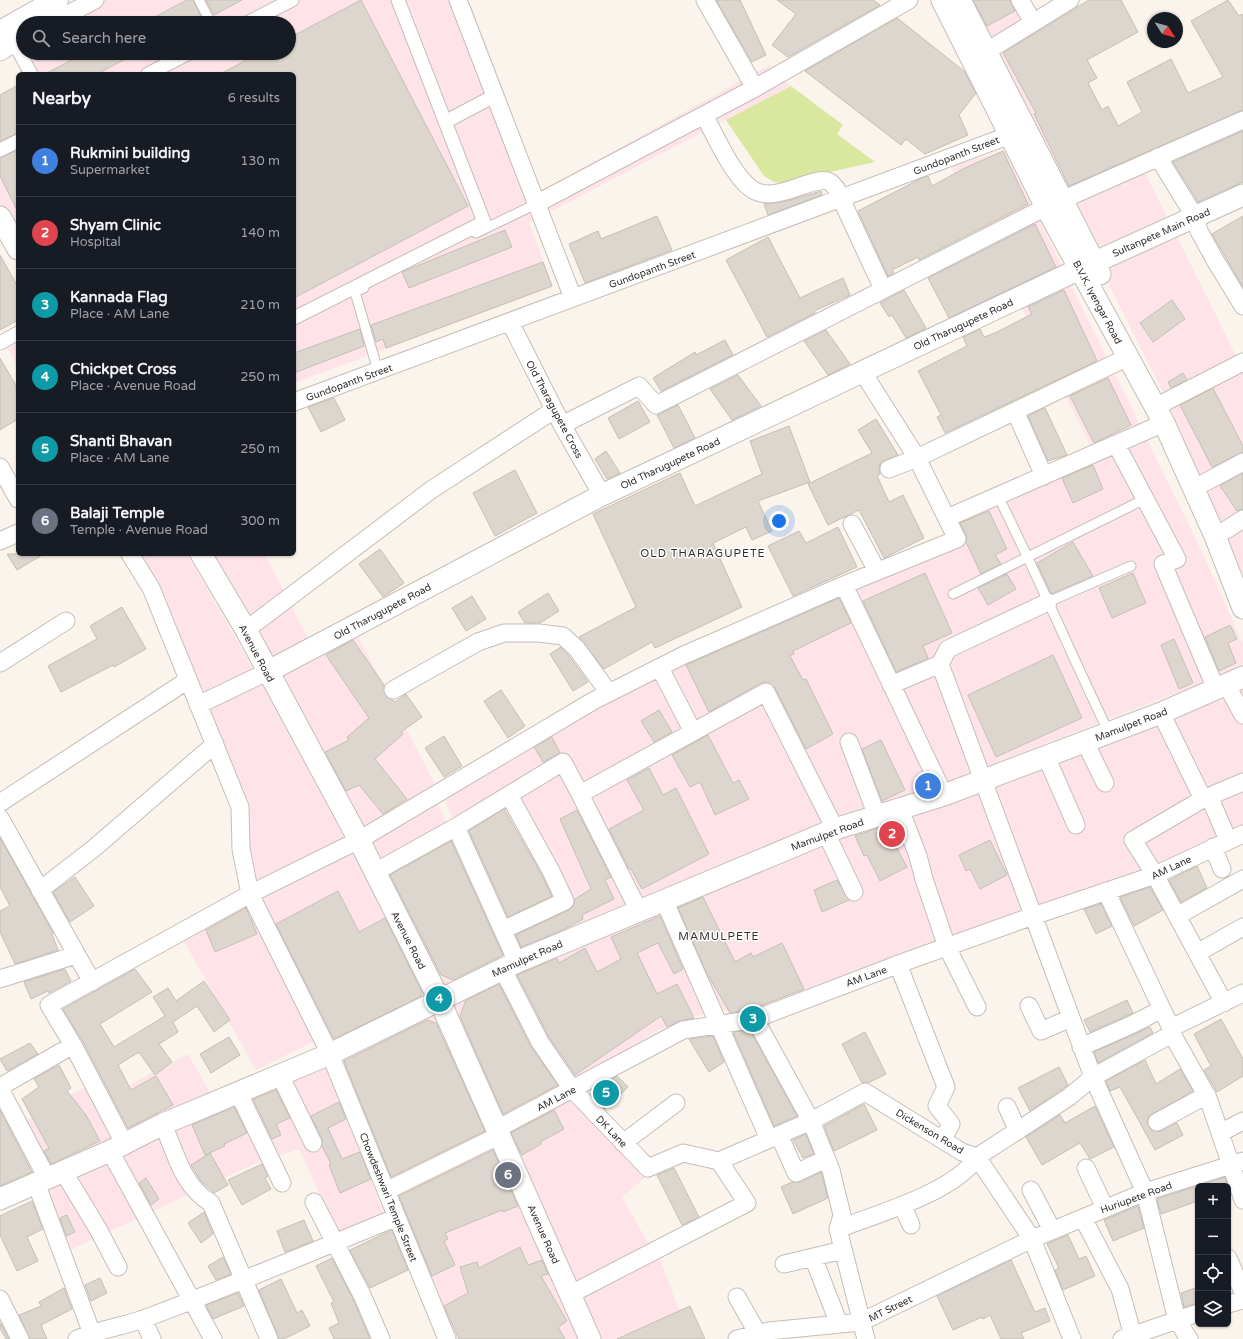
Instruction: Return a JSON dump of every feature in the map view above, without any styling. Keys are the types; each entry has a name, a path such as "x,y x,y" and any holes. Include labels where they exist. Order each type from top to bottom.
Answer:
{"main road":[{"path":"37,16 57,0"}],"street":[{"path":"65,16 95,0"},
{"path":"261,16 292,0"},
{"path":"296,317 484,222 398,0"},
{"path":"458,0 572,298"},
{"path":"705,0 755,88"},
{"path":"536,204 755,88 909,0"},
{"name":"B.V.K. Iyengar Road","path":"942,0 1018,132 1087,266 1165,402 1204,482 1235,524 1243,572"},
{"name":"B.V.K. Iyengar Road","path":"960,0 987,51 1018,132"},
{"path":"1020,0 1033,22"},
{"path":"987,51 1070,0"},
{"path":"9,39 16,50"},
{"path":"22,60 30,72"},
{"path":"152,72 175,60"},
{"path":"445,122 494,96"},
{"path":"704,115 739,177 755,191 765,194 777,194 822,180 830,182 836,188 841,198 883,289"},
{"path":"562,425 639,386 656,405 883,289 1054,204 1243,120"},
{"name":"Gundopanth Street","path":"296,401 1018,132"},
{"path":"0,150 16,142"},
{"path":"1158,157 1195,217 1202,236 1243,306"},
{"name":"Sultanpete Main Road","path":"1087,266 1243,195"},
{"path":"0,216 16,245"},
{"name":"B.V.K. Iyengar Road","path":"1087,266 1128,357 1164,423 1215,536 1243,608"},
{"name":"Old Tharugupete Road","path":"267,672 602,495 1087,266"},
{"name":"Old Tharagupete Cross","path":"510,322 554,410 602,495"},
{"path":"0,343 16,334"},
{"path":"889,469 917,458 1128,357"},
{"path":"1165,402 1243,362"},
{"path":"213,1339 192,1300 117,1147 73,1045 49,1005 250,894 359,840 609,693 660,668 844,584 957,539 917,458 862,371"},
{"path":"246,630 431,490 554,410"},
{"path":"1015,411 1044,476"},
{"path":"947,518 1164,423"},
{"path":"1116,444 1177,559 1163,564 1229,683 1243,715"},
{"path":"1204,482 1243,462"},
{"path":"0,467 16,495"},
{"path":"852,524 877,571"},
{"path":"0,541 16,534"},
{"name":"Chowdeshwari Temple Street","path":"131,556 151,588 240,807 241,849 250,894 330,1054 447,1339"},
{"name":"Avenue Road","path":"202,556 246,630 267,672 359,840 439,999 590,1339"},
{"path":"844,584 944,795"},
{"path":"892,685 940,664 948,649 1048,602"},
{"path":"0,663 66,621"},
{"path":"393,690 478,642 504,633 539,633 564,636 577,650 609,693"},
{"path":"940,664 1093,1078 1145,1192 1178,1320 1189,1339"},
{"path":"660,668 693,732"},
{"path":"198,705 267,672"},
{"path":"0,803 188,680"},
{"name":"Mamulpet Road","path":"0,1199 117,1147 163,1124 330,1054 510,965 664,900 831,831 944,795 1161,713 1229,683"},
{"path":"580,794 766,692 831,831 854,892"},
{"path":"1161,713 1206,797 1233,841 1222,869"},
{"path":"849,742 877,816"},
{"path":"1085,742 1104,783"},
{"path":"40,890 93,849 215,744"},
{"path":"1046,756 1076,825"},
{"path":"375,872 456,827 563,762 639,911"},
{"path":"1224,1002 1155,875 1134,840 1206,797 1243,782"},
{"path":"503,930 565,901 551,871 509,795"},
{"path":"900,809 918,856 947,947 978,1007"},
{"path":"0,818 92,982"},
{"name":"DK Lane","path":"456,827 503,930 510,965 540,1042 572,1089 648,1168 683,1153 719,1161"},
{"name":"AM Lane","path":"386,1191 498,1132 572,1089 683,1030 718,1023 755,1019 898,964 1155,875 1233,841"},
{"path":"1177,916 1243,879"},
{"path":"1106,891 1171,1031 1207,1095 1220,1133 1237,1164 1243,1200"},
{"path":"664,900 718,1023 774,1137 796,1173 826,1159"},
{"path":"1197,953 1243,927"},
{"path":"0,979 76,955"},
{"path":"898,964 946,1087 937,1106 950,1124 943,1139"},
{"path":"838,1228 929,1195 972,1166 977,1157 1069,1098 1093,1078 1171,1031 1243,992"},
{"path":"1029,1006 1041,1032 1071,1018"},
{"path":"1081,1047 1131,1025 1162,1009"},
{"path":"755,1019 811,1121 831,1170 842,1215 838,1228 866,1339"},
{"path":"73,1045 0,1088 49,1178 88,1337 143,1319 244,1281 397,1217"},
{"path":"280,1075 313,1143"},
{"path":"238,1092 282,1183"},
{"name":"Dickenson Road","path":"719,1161 811,1121 865,1092 962,1152 977,1157"},
{"path":"1157,1122 1207,1095"},
{"path":"623,1143 676,1103"},
{"path":"1007,1107 1018,1130"},
{"path":"1220,1133 1243,1121"},
{"path":"163,1124 188,1183 202,1198 211,1203 269,1339"},
{"path":"977,1157 1032,1239 1072,1339"},
{"path":"570,1294 746,1203 719,1161"},
{"name":"Huriupete Road","path":"1032,1239 1145,1192 1195,1183 1237,1164"},
{"path":"1086,1168 1105,1208"},
{"path":"49,1178 98,1229 118,1268"},
{"path":"1031,1190 1052,1230"},
{"path":"314,1202 362,1295 381,1339"},
{"path":"902,1205 911,1225"},
{"path":"1083,1218 1120,1289 1127,1338 1195,1314"},
{"name":"MT Street","path":"737,1339 766,1335 820,1333 839,1324 861,1322 1032,1239"},
{"path":"784,1264 843,1250"},
{"path":"813,1257 839,1324"},
{"path":"1231,1265 1243,1292"},
{"path":"737,1297 766,1335"},
{"path":"0,1299 20,1339"},
{"path":"1231,1303 1243,1300"},
{"path":"143,1319 152,1339"}],"lane":[{"path":"199,0 207,16"},
{"path":"378,371 355,292 536,204"},
{"path":"998,496 1029,558 1048,602 1110,733"},
{"path":"953,594 1029,558 1145,499"},
{"path":"1048,602 1131,566"}],"shaded area":[{"path":"77,0 469,0 541,191 770,65 791,86 529,223 553,287 296,382 296,72 35,72 29,60 296,60 296,16 47,16"},
{"path":"972,0 1025,0 1144,170 1243,370 1243,575 1165,396 1093,253"},
{"path":"1005,151 1196,539 1243,644 1243,663 1240,668 950,781 750,856 517,955 442,795 607,699 741,632 963,542 953,521 1096,457 951,166"},
{"path":"16,154 16,236 0,208 0,163"},
{"path":"16,342 16,364 6,347"},
{"path":"143,556 188,556 253,668 347,842 256,884 174,627"},
{"path":"214,556 266,556 316,655 358,636 436,786 360,831 247,611"},
{"path":"1243,684 1243,828 1143,874 743,1018 719,1008 658,1030 572,1085 511,973 795,852"},
{"path":"436,800 511,956 453,986 443,984 367,839"},
{"path":"353,850 428,993 424,1000 334,1048 258,896"},
{"path":"247,901 262,938 315,1041 256,1070 182,938"},
{"path":"503,975 570,1093 659,1166 622,1197 651,1248 576,1284 453,1019 454,1006 462,997"},
{"path":"424,1017 434,1017 443,1022 581,1339 456,1339 363,1128 376,1122 371,1113 361,1118 335,1062"},
{"path":"188,1054 211,1094 50,1172 24,1121 88,1085 96,1103"},
{"path":"325,1065 386,1219 341,1241 299,1149 254,1164 70,1250 46,1188 146,1139"},
{"path":"660,1259 690,1339 599,1339 581,1296"}],"green space":[{"path":"791,86 843,125 837,134 875,162 780,183 774,182 764,176 726,120"}],"building":[{"path":"187,0 193,0 201,16 156,16"},
{"path":"206,0 242,0 214,15"},
{"path":"361,0 468,206 296,297 296,72 224,72 247,60 296,60 296,34"},
{"path":"716,0 740,0 766,55 752,62"},
{"path":"777,0 873,0 880,5 788,57 772,45 796,14"},
{"path":"973,0 1010,0 1015,11 987,26"},
{"path":"1089,0 1121,0 1138,32 1087,60 1097,78 1088,83 1102,110 1108,106 1118,126 1142,112 1127,82 1171,59 1188,93 1223,77 1191,21 1228,0 1239,16 1243,14 1243,110 1069,186 1034,114 1036,113 1003,53"},
{"path":"897,18 964,71 976,93 959,115 968,135 925,154 906,139 901,145 805,71"},
{"path":"72,60 124,60 101,72 49,72"},
{"path":"16,86 16,134 0,141 0,95"},
{"path":"1243,131 1243,182 1198,202 1173,162"},
{"path":"16,151 16,208 0,176 0,158"},
{"path":"1003,151 1028,204 919,260 918,257 892,270 894,273 888,276 858,211 920,179 928,176 932,186 963,169"},
{"path":"821,191 822,195 768,215 764,204 787,201"},
{"path":"657,216 672,250 585,283 569,244 598,231 601,239"},
{"path":"1243,216 1243,287 1212,234"},
{"path":"1035,224 1056,267 949,318 928,278"},
{"path":"505,230 512,247 409,288 402,272"},
{"path":"768,237 800,298 843,278 850,295 814,311 815,313 767,337 726,260"},
{"path":"0,255 16,283 16,321 0,330"},
{"path":"543,262 552,286 386,348 383,339 376,342 371,325"},
{"path":"904,290 926,328 906,338 892,315 889,317 880,303"},
{"path":"1064,290 1097,361 945,433 937,417 941,415 918,371 967,346 963,337 980,329 984,337 995,333 1032,314 1028,307"},
{"path":"1172,300 1185,319 1153,342 1140,323"},
{"path":"360,329 364,346 296,372 296,352"},
{"path":"826,330 850,364 828,375 804,341"},
{"path":"725,340 733,355 661,391 653,378 695,352 696,355"},
{"path":"0,358 16,386 16,420 0,430"},
{"path":"1183,373 1187,380 1171,388 1168,382"},
{"path":"738,375 761,406 732,420 710,389"},
{"path":"1108,378 1131,425 1094,443 1070,396"},
{"path":"1213,388 1243,446 1243,452 1212,467 1180,405"},
{"path":"334,398 345,420 321,432 308,407"},
{"path":"638,401 650,422 619,439 608,418"},
{"path":"678,405 695,438 674,448 657,415"},
{"path":"1045,408 1067,455 1048,461 1028,416"},
{"path":"876,419 898,455 881,462 879,468 880,474 877,476 889,502 903,495 924,538 884,558 859,510 828,525 808,484 872,453 858,430"},
{"path":"789,426 810,482 758,501 772,531 752,540 746,527 713,543 742,607 655,648 652,642 604,669 579,637 636,607 593,514 680,473 695,506 762,474 750,441"},
{"path":"606,451 620,473 607,479 595,459"},
{"path":"1093,465 1103,489 1073,503 1062,478"},
{"path":"515,470 537,513 495,536 473,493"},
{"path":"1243,473 1243,509 1237,511 1220,486"},
{"path":"989,511 1007,549 995,555 1001,564 981,574 966,542 966,535 960,523"},
{"path":"838,527 857,567 793,596 768,546 799,531 806,543"},
{"path":"1073,542 1093,576 1051,593 1037,563"},
{"path":"380,549 404,583 383,597 359,564"},
{"path":"7,554 16,554 16,556 41,556 17,570"},
{"path":"925,573 952,633 923,646 928,658 896,672 863,601"},
{"path":"1133,573 1146,603 1112,618 1099,588"},
{"path":"1007,574 1016,589 988,605 978,588"},
{"path":"548,593 559,611 540,623 525,623 518,612"},
{"path":"472,596 486,619 466,631 452,608"},
{"path":"839,598 851,623 793,651 794,654 790,656 803,680 806,679 833,734 806,749 775,688 767,682 761,683 709,712 686,665"},
{"path":"122,607 146,649 114,667 113,665 61,692 48,666 97,639 90,626"},
{"path":"1230,625 1237,639 1228,643 1236,663 1219,671 1205,637"},
{"path":"1174,639 1193,683 1179,689 1161,645"},
{"path":"353,640 384,685 385,695 395,702 406,694 422,717 401,732 403,734 375,759 407,799 383,814 359,785 346,791 325,752 349,740 347,737 369,718 326,655"},
{"path":"561,647 588,682 573,691 550,654"},
{"path":"1053,655 1082,718 996,757 968,695"},
{"path":"501,690 525,726 508,738 484,701"},
{"path":"659,710 672,732 654,742 641,721"},
{"path":"708,735 733,783 739,780 749,799 715,815 700,782 690,787 672,755"},
{"path":"444,736 462,766 444,777 425,748"},
{"path":"552,737 560,753 543,762 534,747"},
{"path":"881,740 905,790 882,801 862,749"},
{"path":"649,768 663,795 676,788 709,854 642,889 631,869 629,869 609,829 644,810 627,780"},
{"path":"504,809 552,896 508,917 469,831"},
{"path":"577,810 611,877 605,880 614,899 582,915 583,919 563,930 521,947 516,935 569,910 573,906 575,899 591,889 560,819"},
{"path":"890,824 898,842 894,843 907,867 880,881 867,855 864,856 855,836"},
{"path":"0,838 53,933 52,934 58,950 15,964 0,932 0,911 10,906 0,887"},
{"path":"990,840 1007,875 980,889 970,869 966,871 959,855"},
{"path":"451,841 503,955 453,980 441,975 390,875"},
{"path":"1197,866 1207,888 1181,902 1169,880"},
{"path":"75,877 94,906 70,922 53,892"},
{"path":"837,880 849,900 822,912 814,890"},
{"path":"1150,887 1163,910 1134,926 1120,897"},
{"path":"338,891 359,932 385,918 422,992 420,997 334,1039 276,924"},
{"path":"703,897 735,962 751,953 753,957 782,943 804,989 752,1009 730,1013 706,972 678,908"},
{"path":"1101,904 1112,926 1096,934 1084,909"},
{"path":"246,908 257,934 215,952 206,930"},
{"path":"660,916 683,969 674,974 658,943 637,953 657,994 677,984 694,1018 679,1021 667,1027 661,1016 575,1075 549,1037 517,975 557,958 559,963 585,948 597,972 621,959 611,937"},
{"path":"65,969 71,981 49,993 48,991 31,999 24,982"},
{"path":"135,969 152,992 100,1024 114,1047 165,1016 153,997 168,988 176,1001 204,981 230,1020 214,1032 197,1006 173,1022 178,1032 159,1044 172,1062 155,1075 139,1052 118,1065 131,1090 156,1076 173,1105 128,1128 82,1040 63,1009"},
{"path":"499,984 531,1047 558,1085 503,1114 460,1016 466,1000"},
{"path":"1127,1000 1133,1013 1090,1032 1084,1020"},
{"path":"1221,1019 1243,1059 1243,1076 1217,1092 1204,1070 1211,1066 1194,1034"},
{"path":"427,1020 436,1023 485,1131 391,1177 344,1061"},
{"path":"1150,1027 1153,1033 1098,1063 1094,1052"},
{"path":"750,1030 797,1116 774,1126 733,1032"},
{"path":"865,1032 886,1074 868,1083 862,1083 842,1044"},
{"path":"713,1036 724,1062 709,1072 689,1039"},
{"path":"229,1037 240,1055 211,1073 200,1054"},
{"path":"30,1043 38,1054 7,1071 0,1059"},
{"path":"1145,1060 1156,1084 1180,1069 1193,1091 1149,1116 1147,1122 1152,1131 1161,1131 1177,1123 1183,1135 1155,1150 1120,1087 1110,1091 1106,1081"},
{"path":"59,1065 71,1088 67,1091 86,1115 100,1141 51,1164 44,1151 49,1148 22,1099 39,1087 34,1079"},
{"path":"1059,1067 1068,1085 1030,1111 1018,1088"},
{"path":"617,1076 628,1087 605,1109 591,1094 599,1086"},
{"path":"276,1090 290,1118 276,1124 281,1135 272,1139 253,1099"},
{"path":"339,1102 346,1119 328,1128 342,1159 360,1152 371,1179 340,1193 329,1165 331,1164 322,1146 322,1139 311,1116"},
{"path":"864,1104 877,1130 834,1151 824,1126"},
{"path":"1095,1106 1114,1147 1090,1159 1080,1143 1042,1165 1026,1137 1060,1115 1065,1123"},
{"path":"234,1107 247,1133 224,1144 225,1146 205,1155 192,1125"},
{"path":"0,1110 32,1172 0,1186"},
{"path":"554,1110 564,1129 540,1142 541,1144 522,1155 511,1133"},
{"path":"806,1134 814,1154 803,1158 793,1140"},
{"path":"493,1150 518,1206 503,1212 502,1210 445,1233 448,1239 444,1241 455,1265 432,1276 399,1196"},
{"path":"210,1153 228,1185 214,1193 201,1181 191,1165"},
{"path":"262,1164 268,1176 265,1178 271,1189 242,1205 228,1180"},
{"path":"674,1168 699,1217 682,1225 657,1175"},
{"path":"821,1172 828,1198 793,1214 781,1187 792,1182 800,1182"},
{"path":"1225,1177 1227,1183 1206,1183"},
{"path":"146,1178 159,1199 151,1205 139,1183"},
{"path":"1194,1187 1195,1190 1195,1202 1161,1214 1157,1199"},
{"path":"32,1201 43,1229 27,1237 38,1261 17,1271 0,1235 0,1216"},
{"path":"1138,1206 1144,1228 1113,1241 1104,1220"},
{"path":"204,1212 213,1234 201,1243 188,1223"},
{"path":"67,1215 75,1232 66,1236 60,1218"},
{"path":"304,1220 313,1241 285,1252 277,1231"},
{"path":"392,1230 408,1270 370,1288 350,1250"},
{"path":"1068,1235 1079,1259 1086,1256 1095,1276 1063,1290 1055,1270 1059,1268 1047,1244"},
{"path":"520,1247 528,1265 542,1260 548,1274 541,1276 567,1321 558,1327 565,1339 459,1339 444,1306 468,1293 460,1267 477,1262 479,1268"},
{"path":"223,1257 231,1274 216,1280 208,1266"},
{"path":"332,1258 353,1299 370,1339 334,1339 329,1328 339,1323 331,1303 334,1302 316,1266"},
{"path":"1011,1260 1035,1312 1045,1308 1050,1321 1021,1333 1024,1339 1001,1339 990,1315 953,1330 937,1296"},
{"path":"100,1278 107,1293 91,1301 85,1285"},
{"path":"281,1279 297,1313 302,1310 310,1326 284,1339 279,1339 259,1290"},
{"path":"64,1288 72,1309 41,1325 47,1339 30,1339 19,1315 41,1306 39,1302"},
{"path":"1195,1288 1195,1304 1184,1307 1181,1293"},
{"path":"238,1293 244,1306 213,1319 206,1305"},
{"path":"690,1306 705,1339 617,1339"},
{"path":"1,1323 9,1339 6,1339 0,1328"}],"place":[{"name":"Rukmini building","path":"928,786"},
{"name":"Shyam Clinic","path":"892,834"},
{"name":"Chickpet Cross","path":"439,999"},
{"name":"Kannada Flag","path":"753,1019"},
{"name":"Shanti Bhavan","path":"606,1093"},
{"name":"Balaji Temple","path":"508,1175"}],"district":[{"name":"OLD THARAGUPETE","path":"703,553"},
{"name":"MAMULPETE","path":"719,936"}]}
